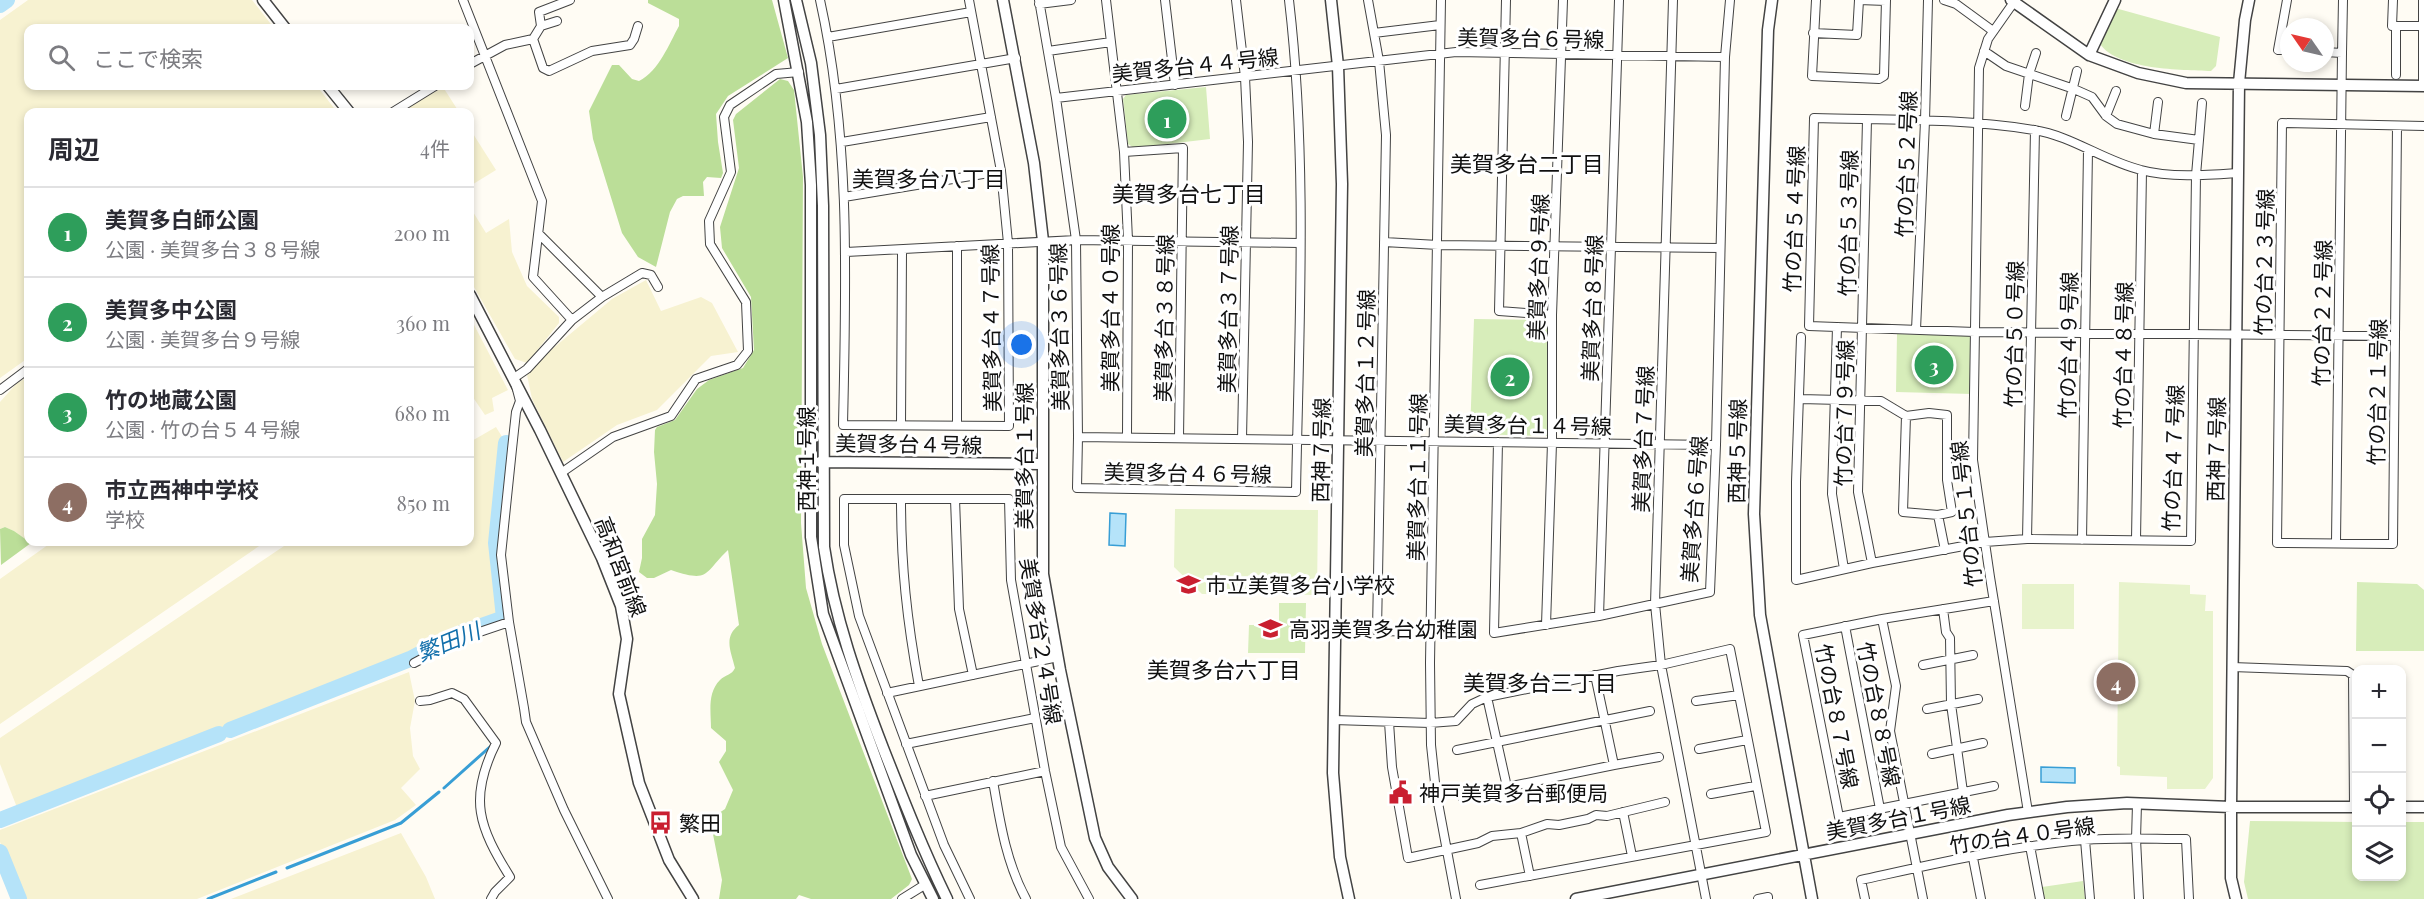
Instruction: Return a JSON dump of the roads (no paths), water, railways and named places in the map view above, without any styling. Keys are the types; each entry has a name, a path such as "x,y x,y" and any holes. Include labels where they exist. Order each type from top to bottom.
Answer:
{"street":[{"path":"263,0 282,24"},
{"path":"464,0 473,24"},
{"path":"541,26 540,12 570,0"},
{"name":"西神１号線","path":"784,0 800,72 807,122 811,185 811,537 823,614 911,855 933,899"},
{"name":"西神１号線","path":"796,0 811,63 820,135 824,206 824,547 836,612 869,712 920,844 947,899"},
{"name":"美賀多台４７号線","path":"820,0 828,37 842,142 846,252 843,425 1009,426 1008,243 1001,171 969,0"},
{"name":"美賀多台１号線","path":"1004,0 1034,163 1043,241 1043,574 1095,838 1108,867 1132,899"},
{"path":"1039,2 1071,0"},
{"name":"美賀多台４０号線","path":"1106,0 1124,152 1128,240 1127,437"},
{"path":"1165,0 1175,85"},
{"name":"美賀多台３７号線","path":"1236,0 1245,77 1248,142 1242,438"},
{"path":"1289,0 1297,71 1301,143 1297,439"},
{"name":"西神７号線","path":"1331,0 1338,66 1342,184 1333,773 1340,857 1349,899"},
{"name":"美賀多台１２号線","path":"1368,0 1379,61 1386,135 1377,631 1431,632"},
{"name":"美賀多台１１号線","path":"1441,0 1430,723 1436,792 1456,899"},
{"path":"1506,0 1499,311 1552,315"},
{"name":"美賀多台９号線","path":"1546,625 1552,443 1552,315 1563,0"},
{"name":"美賀多台８号線","path":"1599,616 1619,0"},
{"name":"美賀多台７号線","path":"1673,0 1655,604 1661,665 1706,899"},
{"name":"美賀多台６号線","path":"1498,442 1494,633 1599,616 1710,592 1716,445 1725,57 1730,0"},
{"name":"西神５号線","path":"1772,0 1768,30 1754,514 1760,615 1812,899"},
{"path":"1813,33 1857,35 1859,0 1886,0 1884,76 1879,79 1812,76 1813,33 1816,0"},
{"name":"竹の台５２号線","path":"1916,330 1928,0"},
{"path":"1944,0 1956,4 1993,31"},
{"path":"2089,55 2115,0"},
{"name":"西神７号線","path":"2236,899 2232,878 2231,807 2237,173 2239,83 2249,0"},
{"path":"2284,18 2287,0"},
{"name":"竹の台２２号線","path":"2336,542 2343,0"},
{"path":"2392,0 2392,26 2422,26"},
{"path":"2013,1 2089,55 2138,73 2186,83 2423,86 2423,0"},
{"name":"竹の台５１号線","path":"2013,1 1993,31 1979,68 1974,460 2028,812"},
{"name":"美賀多台３６号線","path":"1039,2 1056,98 1076,240 1078,437 1339,440"},
{"path":"828,37 971,12"},
{"path":"474,61 505,45 532,39 541,26 557,21"},
{"path":"1374,33 1440,25"},
{"path":"532,39 543,68 549,71 592,51 630,45 638,26"},
{"path":"2396,75 2397,26"},
{"path":"474,27 542,201 532,277 572,320"},
{"path":"1048,51 1111,42"},
{"path":"1984,51 2006,66 2073,88 2092,98 2106,116 2117,124 2154,134 2199,140"},
{"name":"美賀多台６号線","path":"1338,66 1456,52 1617,57 1725,57"},
{"path":"2025,106 2029,74 2036,53"},
{"path":"2334,53 2342,53"},
{"path":"836,89 1016,58"},
{"name":"美賀多台４４号線","path":"1056,98 1338,66"},
{"path":"2066,116 2077,71"},
{"path":"561,473 613,437 671,416 696,379 737,365 748,351 746,302 710,244 709,221 731,172 724,117 730,105 776,74 800,72"},
{"path":"331,90 346,108"},
{"path":"399,108 429,90"},
{"path":"2106,116 2116,91"},
{"path":"2154,134 2158,102"},
{"name":"竹の台４７号線","path":"1985,542 2027,539 2191,541 2196,175 2202,103"},
{"path":"842,142 991,117"},
{"name":"竹の台５４号線","path":"2237,173 2196,175 2142,171 2059,136 2035,130 1979,124 1814,118 1809,326 2030,333 2395,336"},
{"name":"竹の台５３号線","path":"1863,328 1867,120"},
{"name":"竹の台２３号線","path":"2277,543 2282,123 2424,126"},
{"name":"竹の台２１号線","path":"2277,543 2392,544 2397,126"},
{"name":"竹の台５０号線","path":"2027,539 2035,130"},
{"name":"美賀多台３８号線","path":"1124,152 1183,148 1179,438"},
{"name":"竹の台４９号線","path":"2082,540 2088,150"},
{"path":"844,197 1001,171"},
{"name":"竹の台４８号線","path":"2136,540 2142,171"},
{"path":"539,234 602,297"},
{"path":"846,252 1076,240 1299,243"},
{"path":"1384,242 1438,245 1719,248"},
{"path":"957,246 957,425"},
{"path":"901,425 902,250"},
{"path":"608,899 564,810 526,722 509,622 501,555 513,440 520,401 514,378 527,369 572,320 602,297 642,273 651,275 658,287"},
{"name":"高和宮前線","path":"474,303 561,473 602,558 621,606 627,639 619,694 639,783 669,860 693,899"},
{"path":"1837,327 1832,494 1844,569"},
{"name":"竹の台７９号線","path":"1863,328 1857,492 1872,563"},
{"path":"1801,338 1796,482 1796,580 1985,542"},
{"path":"0,390 24,372"},
{"path":"1800,399 1881,401 1906,416 1929,413 1947,415 1947,480 1952,512 1938,515 1903,512 1906,416"},
{"name":"美賀多台４６号線","path":"1078,437 1077,488 1296,492 1297,439"},
{"name":"美賀多台１４号線","path":"1339,440 1716,445"},
{"name":"美賀多台４号線","path":"811,461 1042,465"},
{"name":"美賀多台２４号線","path":"969,899 944,844 859,616 844,545 844,499 1009,499 1011,580 1024,664 1045,771 1061,847 1089,899"},
{"path":"901,499 901,556 907,619 919,686"},
{"path":"955,499 959,609 973,675"},
{"path":"1938,515 1945,550"},
{"name":"竹の台８７号線","path":"1994,601 1803,634 1839,817 1994,786"},
{"path":"1943,609 1946,632 1950,638 1951,704 1963,792"},
{"path":"1882,620 1896,686 1890,731 1923,899"},
{"path":"414,663 459,639 509,622"},
{"name":"竹の台８８号線","path":"1845,626 1880,809"},
{"path":"1334,720 1430,723 1456,721 1472,704 1487,697 1595,675 1661,665 1730,649 1755,786 1766,832 1480,885"},
{"path":"1923,665 1973,655"},
{"path":"887,693 1058,657"},
{"path":"2232,667 2347,670 2354,675 2355,773"},
{"path":"1595,675 1614,765"},
{"path":"420,701 452,693 464,699 496,743 482,776 478,804 488,842 510,878 491,899"},
{"path":"1695,701 1739,695"},
{"path":"1487,697 1507,787"},
{"path":"1927,709 1978,699"},
{"path":"1457,750 1650,711"},
{"path":"906,744 1035,718"},
{"path":"1389,722 1392,767 1408,858 1478,843 1492,836 1521,833 1547,824 1559,825 1596,815 1623,813 1665,802"},
{"path":"1699,749 1747,740"},
{"path":"1932,754 1983,743"},
{"path":"1461,796 1659,757"},
{"path":"926,796 1045,771"},
{"path":"993,781 1005,847 1017,882 1026,899"},
{"path":"1711,794 1755,786"},
{"path":"2137,804 2139,899"},
{"name":"美賀多台１号線","path":"1576,899 2028,812 2067,807 2137,804 2352,807"},
{"path":"2406,807 2424,807"},
{"path":"1623,813 1632,856"},
{"path":"1521,833 1530,876"},
{"name":"竹の台４０号線","path":"1865,899 1861,880 2030,846 2085,840 2186,839 2189,899"},
{"path":"2085,840 2090,899"},
{"path":"2030,846 2040,899"},
{"path":"1973,858 1981,899"},
{"path":"902,899 926,884"},
{"path":"1758,899 1768,897 1768,899"}],"water":[{"path":"1110,513 1126,514 1125,546 1109,545"},
{"path":"2041,767 2075,768 2075,783 2041,782"}],"waterway":[{"path":"0,5 7,0"},
{"name":"繁田川","path":"230,730 410,659 456,635 504,618 496,543 506,443"},
{"name":"繁田川","path":"0,820 219,734"},
{"path":"444,788 492,745"},
{"path":"287,868 401,823 439,792"},
{"name":"繁田川","path":"0,852 19,899"},
{"path":"208,899 276,872"}],"place":[{"name":"美賀多白師公園","path":"1167,119"},
{"name":"竹の地蔵公園","path":"1934,365"},
{"name":"美賀多中公園","path":"1510,377"},
{"name":"市立美賀多台小学校","path":"1188,584"},
{"name":"高羽美賀多台幼稚園","path":"1271,628"},
{"name":"市立西神中学校","path":"2116,682"},
{"name":"神戸美賀多台郵便局","path":"1401,792"},
{"name":"繁田","path":"661,822"}],"district":[{"name":"美賀多台二丁目","path":"1527,163"},
{"name":"美賀多台八丁目","path":"929,178"},
{"name":"美賀多台七丁目","path":"1189,193"},
{"name":"美賀多台六丁目","path":"1224,669"},
{"name":"美賀多台三丁目","path":"1540,682"}]}
